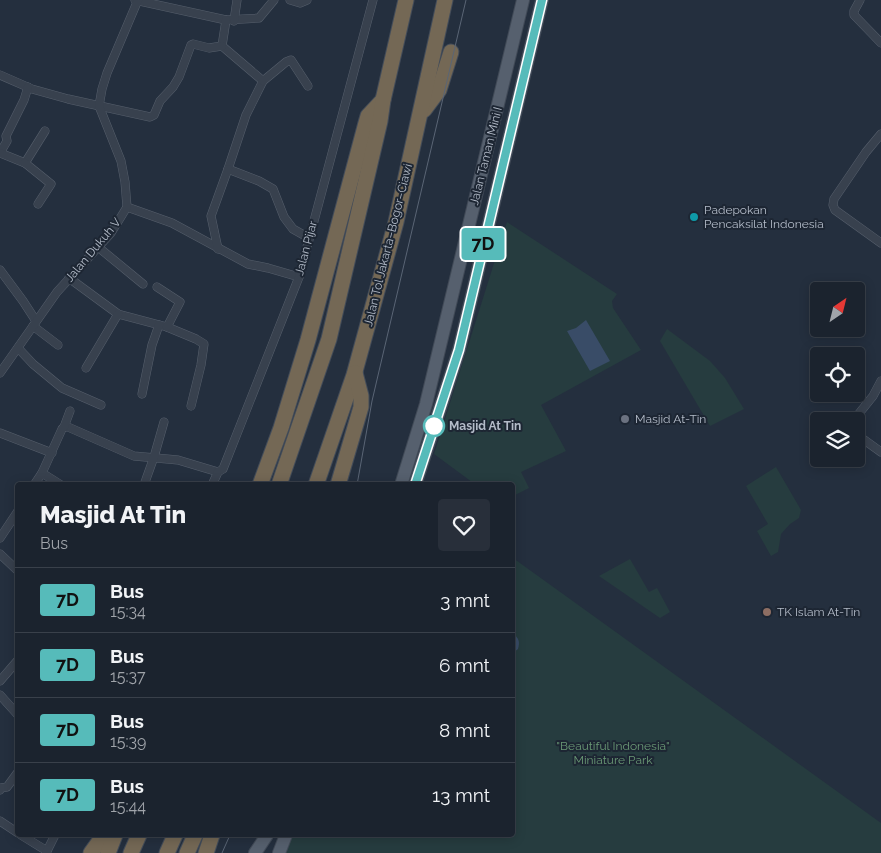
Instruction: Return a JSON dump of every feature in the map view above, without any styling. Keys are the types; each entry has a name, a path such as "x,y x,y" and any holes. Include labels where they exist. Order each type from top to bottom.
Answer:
{"highway":[{"path":"280,482 329,339 406,0"},
{"name":"Jalan Tol Jakarta–Bogor–Ciawi","path":"317,482 354,373 396,222 446,0"},
{"path":"421,113 439,90 451,52"},
{"path":"261,482 281,428 308,340 368,116 383,100"},
{"path":"339,482 361,407 362,396 354,373"},
{"path":"91,853 103,837"},
{"path":"108,853 114,837"},
{"path":"131,853 138,837"},
{"path":"167,853 174,837"},
{"path":"187,853 194,837"},
{"path":"206,853 211,837"}],"main road":[{"name":"Jalan Taman Mini I","path":"401,482 426,404 523,0"},
{"name":"Jalan Taman Mini I","path":"416,482 459,350 542,0"},
{"path":"255,853 265,837"},
{"path":"265,853 270,837"},
{"path":"279,853 285,837"}],"street":[{"path":"100,106 102,89 107,73 137,0 230,20 259,18 274,0"},
{"path":"222,46 237,0"},
{"path":"290,0 300,2 307,0"},
{"name":"Jalan Pijar","path":"213,482 218,472 223,469 299,277 373,0"},
{"path":"860,0 854,15 881,43"},
{"path":"0,75 28,87 68,99 150,117 154,115 160,100 173,87 179,77 193,44 209,48 222,46 263,81"},
{"path":"218,248 211,216 246,116 263,81 291,60 308,86"},
{"path":"28,87 24,100 6,136 7,141 0,153 24,163 51,184 38,204"},
{"name":"Jalan Dukuh V","path":"0,373 69,278 110,233 127,207 121,161 100,106"},
{"path":"24,163 45,131"},
{"path":"881,134 854,168 834,199 833,205 835,210 881,243"},
{"path":"228,169 259,181 273,189 284,217 293,229 309,238"},
{"path":"127,207 172,223 248,264 299,277"},
{"path":"98,247 143,284"},
{"path":"0,270 23,301 34,324 58,345"},
{"path":"69,278 118,314 167,327 204,344 201,365 190,406"},
{"path":"156,287 180,302 167,327"},
{"path":"86,368 118,314"},
{"path":"142,394 152,345 159,325"},
{"path":"18,348 32,364 62,388 101,405"},
{"path":"860,412 873,396 881,381"},
{"path":"36,482 52,453 70,411"},
{"path":"145,482 164,422"},
{"path":"64,427 134,456 178,460 218,472"},
{"path":"0,433 52,453"},
{"path":"865,440 881,452"},
{"path":"42,473 56,482"},
{"path":"0,538 15,516"},
{"path":"0,554 15,568"},
{"path":"0,681 15,664"},
{"path":"0,695 15,712"},
{"path":"0,788 7,787 15,776"},
{"path":"0,821 15,831"},
{"path":"24,837 46,852 54,837"}],"green space":[{"path":"507,222 617,294 612,301 613,308 641,350 541,405 566,451 521,472 529,488 515,495 515,482 472,482 434,454"},
{"path":"667,329 710,361 725,378 744,409 710,426 660,341"},
{"path":"776,467 801,510 799,518 781,534 778,552 771,556 757,531 768,524 746,486"},
{"name":"\"Beautiful Indonesia\" Miniature Park","path":"515,559 881,823 881,853 285,853 290,837 515,837"},
{"path":"630,559 649,592 657,588 670,612 660,618 599,576"}],"water":[{"path":"586,320 610,361 590,371 567,331 576,328"},
{"path":"515,636 519,642 518,649 515,651"}],"tram line":[{"path":"358,482 372,401 466,0"},
{"path":"222,853 229,837"}],"bus line":[{"name":"7D","path":"416,482 459,350 542,0"}],"place":[{"name":"Padepokan Pencaksilat Indonesia","path":"694,217"},
{"name":"Masjid At-Tin","path":"625,419"},
{"name":"Masjid At Tin","path":"434,426"},
{"name":"TK Islam At-Tin","path":"767,612"}]}
